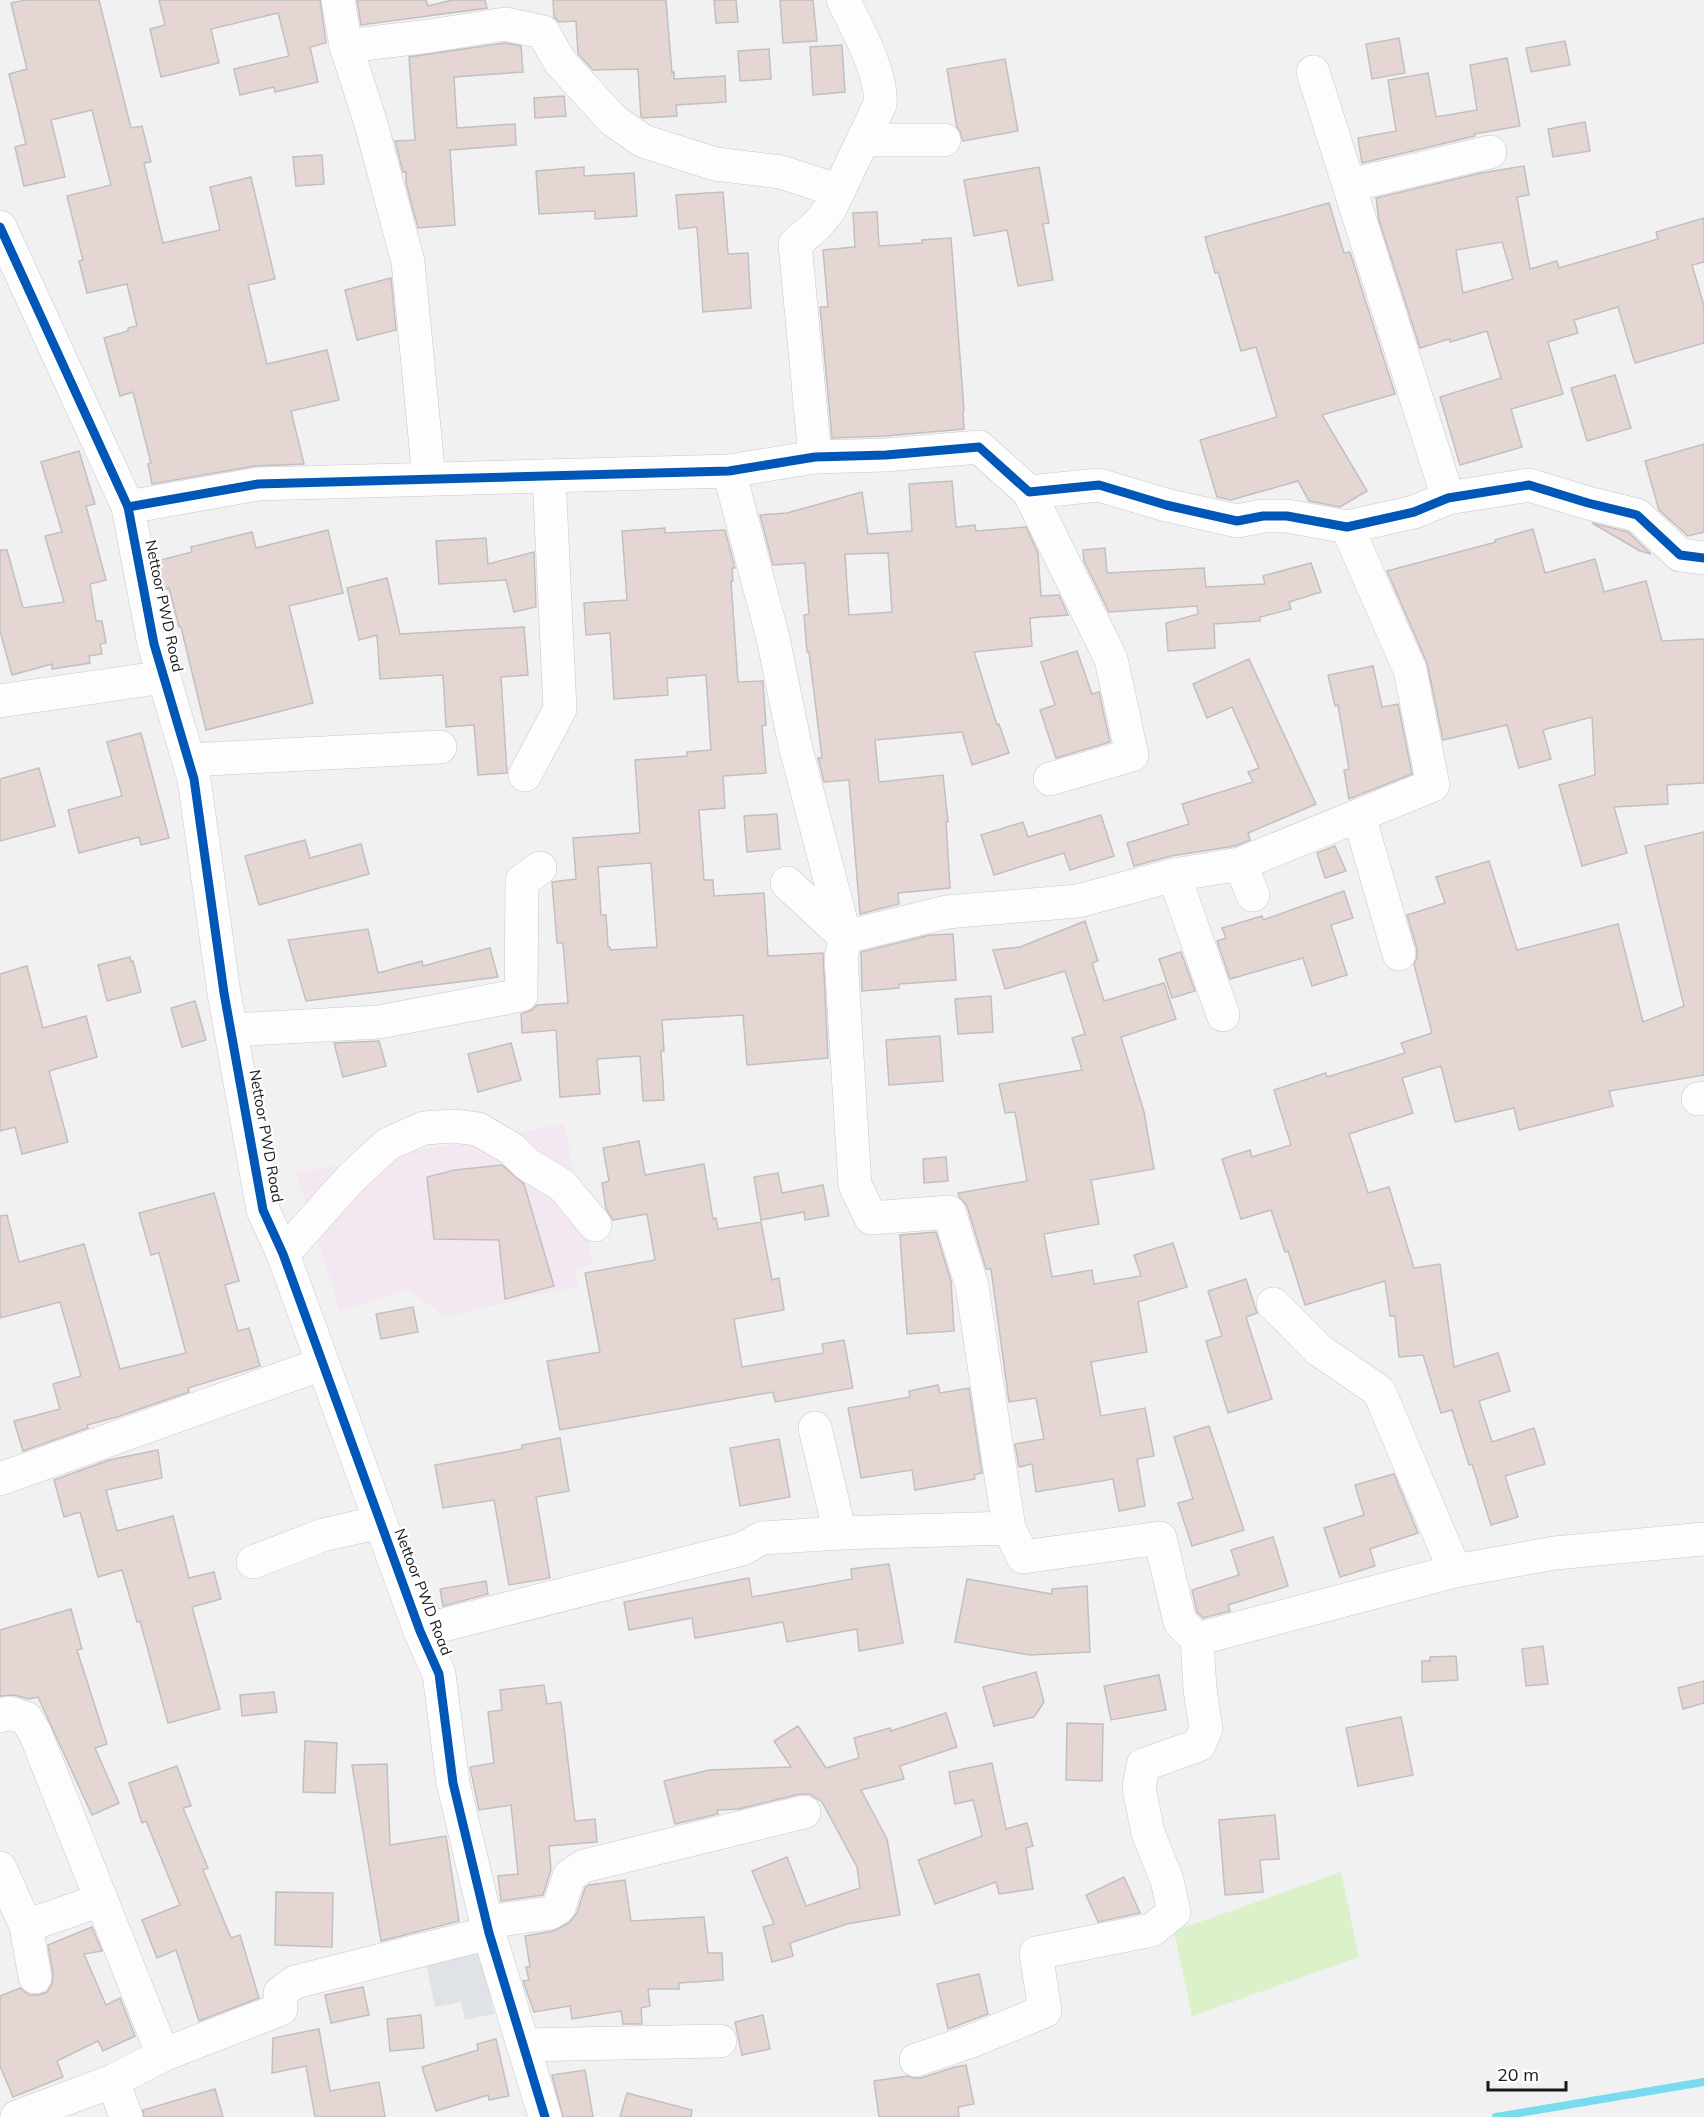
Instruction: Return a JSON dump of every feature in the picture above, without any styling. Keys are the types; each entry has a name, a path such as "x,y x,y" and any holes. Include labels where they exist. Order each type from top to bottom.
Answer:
{"street":[{"path":"338,0 346,46 408,262 429,479"},
{"path":"815,458 795,244 830,209 880,104 882,91 876,72 843,0"},
{"path":"346,46 505,24 543,32 560,62 612,120 643,141 715,164 781,172 839,191"},
{"path":"1313,72 1448,498"},
{"path":"863,140 944,140"},
{"path":"1350,185 1490,152"},
{"name":"Nettoor PWD Road","path":"0,227 128,507 154,644 194,778 224,993 263,1210 283,1254 420,1631 439,1674 453,1783 487,1927 545,2117"},
{"path":"128,507 258,484 729,471 815,458 979,447 1029,492 1111,659 1132,755 1050,779"},
{"path":"729,471 773,638 795,745 845,937 841,958 855,1185 871,1218 948,1212 972,1286 1009,1528 1023,1557 1160,1539 1180,1622 1197,1639 1200,1689 1206,1729 1199,1745 1143,1765 1139,1788 1148,1833 1167,1880 1174,1912 1152,1930 1036,1953 1045,2011 969,2042 916,2060"},
{"path":"525,775 560,709 549,476"},
{"path":"1029,492 1100,485 1166,505 1237,521 1263,516 1287,516 1347,527 1414,512 1448,498 1530,485 1637,515 1680,555 1704,558"},
{"path":"845,937 947,912 1078,901 1174,875 1240,864 1433,785 1410,670 1347,527"},
{"path":"0,701 164,677"},
{"path":"189,760 440,747"},
{"path":"1359,816 1399,954"},
{"path":"1240,864 1253,895"},
{"path":"232,1029 379,1022 521,995 522,881 540,868"},
{"path":"1174,875 1223,1015"},
{"path":"787,883 845,937"},
{"path":"283,1254 352,1177 388,1144 424,1128 453,1126 478,1129 512,1149 527,1164 562,1185 595,1225"},
{"path":"1273,1304 1319,1350 1379,1391 1455,1571"},
{"path":"0,1479 322,1364"},
{"path":"815,1428 840,1533"},
{"path":"253,1562 323,1535 380,1521"},
{"path":"420,1631 742,1549 762,1539 840,1533 1009,1528"},
{"path":"1197,1639 1455,1571 1555,1553 1704,1539"},
{"path":"0,1716 9,1713 26,1718 35,1732 163,2055"},
{"path":"17,2117 113,2081 163,2055 281,2009 280,1993 295,1982 487,1927 550,1913 560,1906 569,1876 585,1866 804,1812"},
{"path":"0,1868 26,1926 35,1977"},
{"path":"26,1926 101,1900"},
{"path":"288,1986 297,2027"},
{"path":"523,2045 720,2041"},
{"path":"113,2081 126,2117"}],"shaded area":[{"path":"564,1124 593,1264 575,1270 579,1286 444,1317 408,1289 340,1311 296,1173"},
{"path":"481,1952 494,2014 465,2020 461,2002 435,2007 426,1963"}],"green space":[{"path":"1341,1872 1359,1957 1192,2016 1174,1931"}],"building":[{"path":"25,0 99,0 131,128 142,126 151,162 144,163 163,243 220,230 210,187 251,177 275,279 248,285 267,364 327,350 339,400 291,411 304,464 255,466 152,484 148,464 151,463 133,392 120,396 104,338 137,326 127,284 87,293 79,261 83,260 67,196 111,185 92,110 51,120 65,177 24,186 15,147 26,144 9,74 27,69 11,3"},
{"path":"159,0 320,0 326,43 310,47 318,82 275,92 274,87 240,95 234,69 289,56 278,13 211,29 219,63 161,77 150,29 165,25"},
{"path":"357,0 426,0 428,6 452,0 485,0 487,8 361,25"},
{"path":"553,0 666,0 674,79 725,76 726,102 676,105 677,116 641,117 638,69 593,70 578,54 576,21 559,22 554,17"},
{"path":"714,0 736,0 738,22 716,23"},
{"path":"780,0 813,0 817,41 783,43"},
{"path":"1399,38 1405,73 1372,79 1366,44"},
{"path":"1565,41 1570,65 1531,72 1526,48"},
{"path":"505,43 521,46 523,72 454,77 457,128 515,124 516,145 450,150 455,225 418,228 406,183 406,172 403,172 395,141 415,140 409,57"},
{"path":"842,45 845,92 813,95 810,47"},
{"path":"769,49 771,79 740,81 738,51"},
{"path":"1507,58 1520,126 1474,134 1475,136 1362,163 1358,138 1396,131 1388,80 1428,73 1436,117 1477,110 1470,65"},
{"path":"1005,59 1018,131 963,141 957,128 947,69"},
{"path":"564,96 566,116 535,118 534,98"},
{"path":"1585,122 1590,151 1553,157 1548,129"},
{"path":"322,155 324,184 296,186 293,157"},
{"path":"1524,166 1529,195 1517,197 1530,269 1557,261 1559,268 1658,239 1656,232 1704,218 1704,262 1692,265 1704,306 1704,343 1635,363 1618,307 1574,320 1578,333 1548,342 1563,394 1511,409 1522,447 1460,465 1440,397 1501,378 1487,331 1420,348 1379,220 1376,198 1481,173","holes":["1502,242 1513,279 1463,293 1456,250"]},
{"path":"584,167 584,176 634,173 637,216 595,219 595,211 539,214 536,171"},
{"path":"1039,167 1049,223 1043,224 1053,280 1018,286 1007,230 974,236 964,180"},
{"path":"723,192 728,254 748,253 751,308 703,312 697,227 679,229 676,195"},
{"path":"1329,203 1344,253 1350,252 1395,394 1322,415 1367,491 1340,507 1309,501 1298,481 1231,500 1217,497 1200,440 1277,417 1256,347 1241,351 1218,272 1215,273 1205,237"},
{"path":"877,212 879,246 951,238 964,429 832,438 820,307 828,307 823,250 855,247 853,213"},
{"path":"391,278 396,330 357,340 345,290"},
{"path":"1615,375 1631,428 1587,441 1571,388"},
{"path":"1704,444 1704,532 1688,536 1659,510 1645,461"},
{"path":"79,451 95,504 86,506 106,580 90,584 96,621 102,621 106,643 100,644 102,654 89,656 90,663 52,669 52,664 12,675 0,631 0,550 7,550 23,608 64,602 45,536 62,532 41,462"},
{"path":"952,481 956,527 975,525 976,531 1026,527 1038,553 1041,596 1059,595 1068,615 1030,618 1032,646 974,652 997,725 999,724 1009,753 972,765 962,732 875,740 879,782 943,775 948,822 946,822 950,888 898,893 899,904 860,914 849,780 824,782 818,758 822,758 804,615 809,614 805,563 773,565 760,515 787,513 862,492 868,534 912,531 909,484","holes":["888,553 892,612 849,615 845,554"]},
{"path":"1592,523 1628,532 1651,554 1640,551"},
{"path":"665,528 665,533 725,530 735,568 732,568 733,581 731,581 738,682 763,681 766,725 762,726 766,773 723,776 725,808 699,810 704,880 713,880 714,896 764,893 768,956 823,953 828,1058 747,1065 743,1015 662,1020 664,1100 643,1101 640,1056 597,1059 600,1094 560,1097 556,1030 522,1033 521,1014 532,1010 537,1005 568,1003 563,943 557,943 552,882 576,879 573,838 640,833 635,760 687,756 687,752 711,750 706,675 667,678 668,695 614,699 610,633 586,635 584,603 627,600 622,531","holes":["651,863 657,947 610,950 606,915 601,915 598,867"]},
{"path":"1533,529 1545,573 1595,559 1604,592 1646,581 1662,641 1704,639 1704,783 1667,785 1668,804 1614,807 1627,853 1582,866 1559,785 1595,775 1592,717 1543,730 1551,759 1519,768 1507,725 1443,740 1427,663 1387,571 1496,542 1495,540"},
{"path":"328,530 343,593 289,606 313,703 206,730 181,627 179,627 169,588 163,590 157,561 192,552 191,547 252,532 256,548"},
{"path":"486,538 488,564 534,552 536,607 514,612 506,580 439,584 436,541"},
{"path":"1105,548 1107,573 1204,568 1206,587 1265,584 1263,576 1311,563 1321,592 1289,602 1291,609 1260,617 1260,621 1214,624 1215,648 1168,651 1166,623 1198,614 1197,606 1109,612 1084,561 1083,550"},
{"path":"387,578 400,634 524,627 528,675 501,677 507,773 478,775 474,725 446,727 443,675 380,679 377,635 359,640 347,588"},
{"path":"1077,651 1092,694 1099,692 1110,742 1056,758 1040,710 1055,705 1041,662"},
{"path":"1249,659 1316,804 1248,833 1250,840 1235,846 1171,856 1134,866 1127,843 1189,824 1182,804 1253,782 1248,772 1259,768 1232,707 1207,718 1193,684"},
{"path":"1373,666 1382,707 1398,704 1412,774 1349,799 1344,770 1349,769 1338,705 1335,706 1328,675"},
{"path":"141,733 169,838 141,845 139,837 79,853 68,810 122,796 107,742"},
{"path":"39,768 55,826 0,841 0,779"},
{"path":"777,814 780,849 747,852 744,816"},
{"path":"1101,815 1114,856 1070,870 1064,853 994,875 981,835 1023,822 1028,837"},
{"path":"1704,832 1704,1075 1609,1091 1613,1106 1519,1130 1514,1108 1455,1122 1441,1066 1402,1078 1413,1113 1349,1134 1368,1193 1389,1187 1414,1268 1440,1264 1454,1367 1498,1353 1510,1391 1479,1401 1492,1442 1534,1428 1545,1464 1505,1476 1518,1517 1491,1525 1452,1410 1441,1413 1423,1355 1399,1357 1395,1316 1390,1316 1385,1281 1305,1305 1288,1251 1285,1252 1271,1210 1241,1219 1222,1159 1250,1150 1252,1157 1291,1145 1274,1090 1326,1073 1327,1077 1405,1053 1401,1043 1432,1033 1414,964 1417,949 1407,915 1445,903 1436,877 1489,861 1517,950 1618,924 1643,1022 1684,1006 1645,846"},
{"path":"305,840 310,858 361,844 369,874 259,905 245,856"},
{"path":"1335,846 1346,871 1325,878 1317,853"},
{"path":"1344,891 1353,918 1331,925 1347,975 1312,986 1303,958 1230,979 1217,941 1226,938 1222,928 1262,916 1263,920"},
{"path":"1085,921 1098,961 1092,963 1104,1001 1164,983 1176,1019 1121,1037 1144,1112 1154,1169 1091,1180 1099,1224 1044,1234 1052,1277 1092,1270 1094,1284 1141,1276 1134,1255 1173,1243 1187,1287 1138,1302 1147,1352 1091,1362 1101,1416 1145,1408 1154,1456 1137,1459 1145,1506 1119,1511 1113,1479 1036,1492 1032,1464 1019,1467 1015,1444 1044,1439 1036,1398 1009,1402 991,1269 986,1269 967,1206 958,1193 1027,1181 1015,1112 1005,1113 999,1084 1082,1070 1072,1038 1085,1034 1065,971 1005,989 993,950 1020,947"},
{"path":"368,929 378,973 422,961 423,966 490,948 498,977 306,1001 288,940"},
{"path":"953,934 956,980 899,984 899,988 862,991 861,952 930,935"},
{"path":"1181,952 1195,991 1172,998 1159,959"},
{"path":"130,957 141,992 107,1001 98,965"},
{"path":"27,966 43,1028 86,1016 97,1057 49,1071 68,1142 22,1154 15,1127 0,1131 0,974"},
{"path":"991,996 993,1032 958,1034 955,999"},
{"path":"195,1001 206,1040 182,1047 171,1008"},
{"path":"940,1036 943,1081 889,1085 886,1040"},
{"path":"379,1041 386,1066 343,1077 334,1043"},
{"path":"511,1043 521,1080 478,1092 468,1054"},
{"path":"639,1141 645,1175 704,1164 713,1219 716,1218 718,1229 761,1222 772,1280 779,1278 784,1310 734,1319 742,1367 824,1353 822,1344 844,1340 853,1388 775,1402 773,1392 560,1430 547,1361 600,1352 585,1273 655,1260 647,1214 613,1220 606,1209 602,1183 609,1181 603,1148"},
{"path":"946,1157 948,1181 924,1183 923,1159"},
{"path":"502,1165 524,1184 554,1286 505,1299 499,1240 434,1239 427,1177 455,1170"},
{"path":"778,1173 782,1193 823,1185 829,1216 805,1220 804,1212 761,1220 754,1177"},
{"path":"214,1193 239,1281 225,1285 238,1331 249,1328 260,1366 188,1388 189,1392 87,1425 88,1428 23,1451 14,1421 60,1409 53,1384 81,1376 60,1302 0,1318 0,1216 7,1215 19,1262 84,1244 120,1369 186,1353 159,1253 151,1255 139,1213"},
{"path":"936,1232 951,1281 954,1331 907,1334 900,1235"},
{"path":"1246,1279 1257,1313 1246,1317 1272,1399 1228,1413 1206,1341 1222,1336 1208,1291"},
{"path":"413,1307 418,1332 381,1339 376,1314"},
{"path":"938,1385 940,1393 969,1388 982,1473 974,1475 975,1479 915,1490 912,1470 861,1478 848,1408 910,1397 909,1391"},
{"path":"1209,1426 1244,1530 1192,1546 1178,1503 1193,1499 1174,1437"},
{"path":"560,1438 569,1491 536,1497 550,1578 509,1585 494,1500 443,1508 435,1465 522,1449 522,1445"},
{"path":"779,1439 790,1497 740,1506 730,1448"},
{"path":"158,1450 162,1478 106,1490 117,1531 173,1516 189,1578 214,1572 221,1599 192,1607 220,1709 168,1723 140,1621 137,1622 122,1570 98,1577 80,1512 64,1517 54,1480 109,1460"},
{"path":"1394,1474 1418,1533 1370,1549 1375,1566 1340,1577 1324,1528 1364,1515 1355,1485"},
{"path":"1273,1537 1288,1586 1228,1605 1230,1611 1203,1618 1197,1612 1192,1590 1239,1575 1231,1550"},
{"path":"889,1564 903,1643 859,1651 857,1629 787,1642 783,1622 695,1638 692,1618 629,1630 624,1602 749,1578 752,1597 852,1579 851,1569"},
{"path":"967,1579 1052,1594 1052,1589 1087,1586 1090,1652 1030,1655 955,1642"},
{"path":"486,1581 488,1594 443,1606 440,1589"},
{"path":"71,1609 82,1649 77,1650 107,1744 95,1748 119,1803 92,1815 38,1697 29,1699 14,1695 0,1696 0,1630"},
{"path":"1543,1646 1548,1684 1526,1686 1522,1649"},
{"path":"1456,1656 1458,1680 1422,1682 1422,1661 1430,1661 1430,1657"},
{"path":"1036,1672 1044,1702 1034,1717 994,1726 983,1687"},
{"path":"1159,1675 1166,1710 1111,1720 1104,1686"},
{"path":"1704,1681 1704,1703 1683,1709 1678,1688"},
{"path":"544,1685 547,1704 561,1702 575,1821 595,1819 597,1842 549,1846 551,1870 543,1895 501,1901 498,1876 518,1874 511,1805 479,1810 470,1767 494,1763 488,1712 502,1710 500,1690"},
{"path":"274,1692 277,1712 242,1716 240,1695"},
{"path":"946,1713 957,1747 900,1766 904,1779 861,1790 887,1839 900,1915 847,1924 790,1943 793,1956 772,1962 763,1927 774,1924 752,1871 787,1857 806,1906 860,1888 857,1867 822,1802 810,1794 800,1794 739,1809 717,1810 718,1814 675,1824 664,1781 709,1770 791,1767 774,1741 798,1726 826,1768 859,1758 854,1738 890,1728 891,1731"},
{"path":"1401,1717 1413,1775 1358,1786 1346,1728"},
{"path":"1067,1723 1103,1724 1102,1781 1066,1780"},
{"path":"305,1741 337,1743 335,1793 303,1792"},
{"path":"992,1763 1006,1829 1027,1823 1033,1846 1026,1848 1033,1889 999,1894 996,1882 935,1904 918,1860 982,1836 973,1800 955,1804 949,1772"},
{"path":"387,1764 390,1845 446,1836 459,1921 381,1941 352,1765"},
{"path":"177,1766 191,1806 183,1808 208,1868 203,1870 231,1938 240,1935 259,1998 199,2021 176,1950 157,1958 142,1920 180,1905 146,1821 142,1823 129,1783"},
{"path":"1275,1815 1279,1859 1260,1860 1263,1892 1225,1895 1219,1820"},
{"path":"1124,1877 1140,1913 1098,1922 1086,1895"},
{"path":"625,1880 631,1921 704,1917 708,1953 722,1953 723,1980 679,1983 679,1989 648,1989 650,2006 641,2008 642,2024 623,2024 621,2011 572,2019 570,2006 534,2012 523,1981 529,1980 526,1967 530,1967 525,1936 553,1931 569,1923 577,1913 585,1888 589,1885"},
{"path":"276,1892 333,1893 332,1947 275,1945"},
{"path":"92,1927 102,1951 84,1954 106,2005 120,1998 135,2036 103,2051 98,2041 57,2061 63,2077 13,2097 0,2066 0,1996 20,1988 29,1995 47,1992 52,1984 53,1974 48,1945"},
{"path":"979,1974 988,2014 948,2029 937,1984"},
{"path":"363,1987 369,2015 331,2023 325,1995"},
{"path":"421,2015 424,2048 390,2051 387,2019"},
{"path":"763,2015 770,2049 742,2055 735,2022"},
{"path":"319,2029 330,2091 379,2082 385,2117 315,2117 306,2066 272,2073 273,2038"},
{"path":"496,2039 509,2096 489,2100 488,2095 436,2111 422,2067 478,2050 477,2044"},
{"path":"966,2065 974,2104 958,2107 959,2117 879,2117 874,2081 908,2076 921,2078"},
{"path":"585,2070 593,2117 563,2117 552,2075"},
{"path":"215,2089 223,2117 144,2117 143,2110"},
{"path":"627,2093 692,2110 691,2117 620,2117"}],"waterway":[{"path":"1496,2117 1704,2082"}],"cycle path":[{"path":"0,227 128,507 154,644 194,779 224,993 263,1210 283,1254 420,1631 439,1674 453,1783 489,1933 545,2117"},
{"path":"128,507 258,484 729,471 815,457 886,455 979,447 1029,492 1099,485 1166,505 1237,521 1263,516 1287,516 1347,527 1414,512 1448,498 1529,485 1637,515 1680,555 1704,558"}]}
